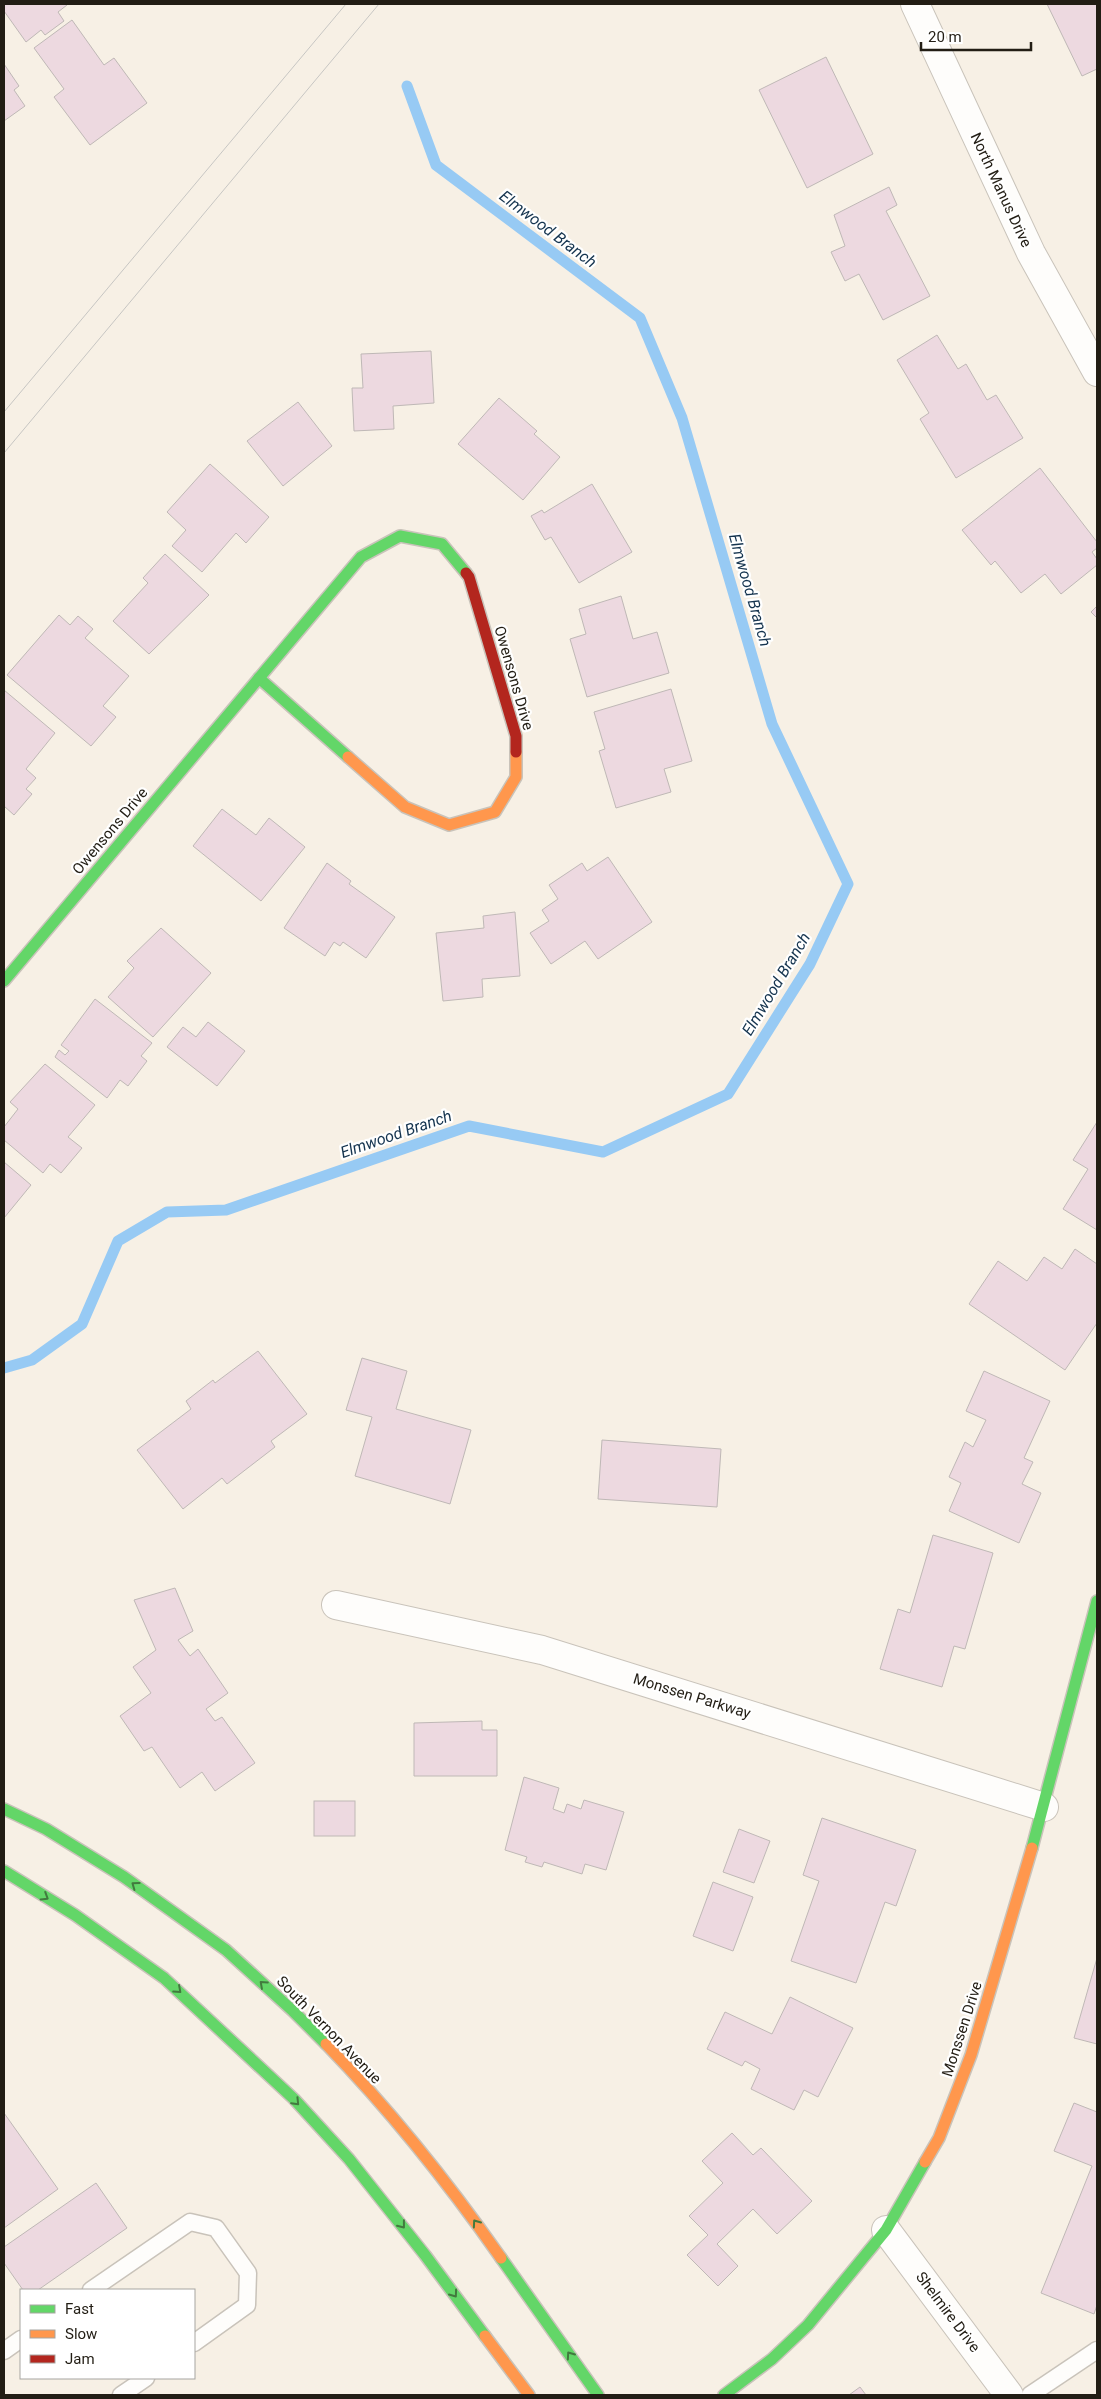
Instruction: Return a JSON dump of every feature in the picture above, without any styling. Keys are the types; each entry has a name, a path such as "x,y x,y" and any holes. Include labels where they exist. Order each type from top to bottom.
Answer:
{"street":[{"name":"North Manus Drive","path":"914,4 1030,254 1097,372"},
{"name":"Owensons Drive","path":"4,981 259,678 361,557 400,536 442,544 469,576 516,736 516,777 495,812 450,825 405,807 259,678"},
{"name":"Monssen Drive","path":"724,2395 772,2359 808,2325 886,2230 939,2138 972,2055 1044,1807 1097,1601"},
{"name":"Monssen Parkway","path":"336,1605 542,1650 1044,1807"},
{"name":"South Vernon Avenue","path":"4,1809 46,1829 124,1877 226,1950 293,2011 355,2074 469,2213 598,2395"},
{"path":"4,1871 75,1915 164,1978 294,2100 355,2167 425,2255 529,2395"},
{"name":"Shelmire Drive","path":"886,2230 1009,2395"}],"lane":[{"path":"92,2289 190,2222 216,2228 248,2273 247,2305 195,2342"},
{"path":"4,2351 20,2340"},
{"path":"1030,2395 1097,2350"},
{"path":"121,2395 145,2379"}],"building":[{"path":"4,4 67,5 58,12 64,21 45,35 41,30 26,42 4,11"},
{"path":"1047,4 1097,4 1097,69 1082,76"},
{"path":"72,20 104,65 114,58 147,103 90,145 54,97 64,89 34,48"},
{"path":"826,57 873,154 807,188 759,90"},
{"path":"4,64 19,86 14,90 25,106 4,121"},
{"path":"889,187 897,205 886,211 930,296 883,320 859,274 845,281 831,252 845,246 834,215"},
{"path":"937,335 958,369 966,364 987,400 996,395 1023,438 956,478 920,419 929,413 897,360"},
{"path":"431,351 434,403 393,406 394,429 354,431 352,388 363,388 361,354"},
{"path":"499,398 537,431 534,434 560,457 523,500 458,444"},
{"path":"298,402 332,446 283,486 247,441"},
{"path":"210,464 269,517 246,543 236,533 202,572 172,546 186,530 167,512"},
{"path":"1040,468 1097,542 1097,548 1092,552 1097,559 1097,565 1061,594 1045,574 1021,593 995,561 991,565 962,530"},
{"path":"592,484 632,552 579,583 551,537 545,540 531,516 542,510 544,513"},
{"path":"165,554 209,595 149,654 113,621 148,583 143,578"},
{"path":"621,596 633,639 657,632 669,673 587,697 570,639 586,634 579,609"},
{"path":"1097,606 1097,618 1091,612"},
{"path":"59,615 70,625 78,616 93,629 85,638 129,676 103,706 116,717 91,746 7,675"},
{"path":"671,689 692,761 664,769 671,792 616,808 599,751 605,749 594,712"},
{"path":"4,690 55,733 26,769 36,778 26,789 32,794 14,815 4,806"},
{"path":"222,809 256,835 269,818 305,847 261,901 193,846"},
{"path":"608,857 652,922 598,959 585,941 551,964 530,933 549,921 542,910 558,899 549,885 582,863 587,871"},
{"path":"327,863 351,881 349,884 395,917 366,958 343,942 340,946 334,942 325,956 284,928"},
{"path":"515,912 520,976 482,979 483,997 443,1001 436,933 484,928 483,916"},
{"path":"161,928 211,973 153,1037 108,997 134,968 127,961"},
{"path":"95,999 152,1043 141,1056 147,1061 128,1086 120,1080 107,1098 55,1057 59,1050 65,1055 69,1051 61,1045"},
{"path":"208,1022 245,1051 217,1086 167,1047 183,1027 196,1037"},
{"path":"45,1064 95,1105 68,1137 82,1148 61,1173 50,1164 43,1173 4,1140 4,1127 18,1109 10,1102"},
{"path":"1097,1122 1097,1230 1063,1209 1088,1169 1073,1160"},
{"path":"4,1162 31,1185 4,1218"},
{"path":"1075,1249 1097,1264 1097,1323 1065,1370 969,1304 998,1261 1027,1281 1044,1257 1062,1269"},
{"path":"258,1351 307,1414 271,1441 275,1447 227,1484 222,1478 183,1509 137,1450 191,1409 186,1401 213,1380 215,1383"},
{"path":"362,1358 407,1371 396,1409 471,1430 450,1504 355,1476 372,1417 346,1410"},
{"path":"984,1371 1050,1401 1024,1458 1033,1462 1022,1484 1041,1493 1019,1543 949,1511 961,1483 949,1477 965,1442 973,1447 986,1420 966,1411"},
{"path":"602,1440 721,1449 717,1507 598,1499"},
{"path":"933,1535 993,1553 965,1649 954,1646 942,1687 880,1669 898,1609 910,1613"},
{"path":"175,1588 193,1631 178,1640 190,1656 198,1649 228,1693 206,1709 215,1721 222,1717 255,1763 215,1791 202,1772 180,1788 152,1747 144,1751 120,1716 151,1693 133,1667 156,1650 134,1600"},
{"path":"482,1721 482,1730 497,1730 497,1776 414,1776 414,1723"},
{"path":"524,1777 559,1788 553,1809 564,1813 567,1804 581,1809 584,1800 624,1812 606,1870 585,1864 582,1874 544,1862 542,1867 525,1862 527,1857 505,1850"},
{"path":"314,1801 355,1801 355,1836 314,1836"},
{"path":"822,1818 916,1850 896,1906 885,1902 856,1983 791,1961 819,1881 803,1875"},
{"path":"739,1829 770,1841 754,1883 723,1872"},
{"path":"713,1882 753,1897 733,1951 693,1936"},
{"path":"1097,1958 1097,2044 1074,2038"},
{"path":"790,1997 853,2028 818,2097 804,2090 794,2110 751,2089 760,2069 745,2061 742,2066 707,2049 725,2012 772,2034"},
{"path":"1074,2103 1097,2112 1097,2305 1094,2314 1041,2293 1092,2166 1054,2151"},
{"path":"4,2113 58,2189 4,2228"},
{"path":"732,2133 753,2155 761,2148 812,2201 777,2234 753,2209 717,2244 738,2266 718,2286 687,2255 708,2235 689,2216 723,2183 702,2161"},
{"path":"96,2183 127,2228 39,2289 22,2289 4,2263 4,2247"},
{"path":"860,2387 866,2395 849,2395"}],"waterway":[{"name":"Elmwood Branch","path":"4,1368 32,1360 82,1324 118,1241 167,1212 226,1210 469,1126 603,1152 728,1094 810,964 848,884 772,724 682,418 640,318 436,165 407,86"}],"tram line":[{"path":"4,412 346,4"},
{"path":"4,453 379,4"}],"traffic: fast":[{"path":"4,981 361,557 400,536 442,544 466,573"},
{"path":"259,678 348,757"},
{"path":"1032,1848 1097,1601"},
{"path":"4,1809 46,1829 124,1877 226,1950 326,2044"},
{"path":"4,1871 75,1915 164,1978 294,2099 349,2159 425,2255 485,2336"},
{"path":"724,2395 772,2359 808,2325 886,2230 925,2162"},
{"path":"501,2258 598,2395"}],"traffic: slow":[{"path":"348,757 405,807 449,825 495,812 516,777 516,752"},
{"path":"925,2162 939,2138 971,2055 1032,1848"},
{"path":"326,2044 373,2094 418,2148 461,2202 501,2258"},
{"path":"485,2336 529,2395"}],"traffic: jam":[{"path":"466,573 469,577 516,736 516,752"}]}
